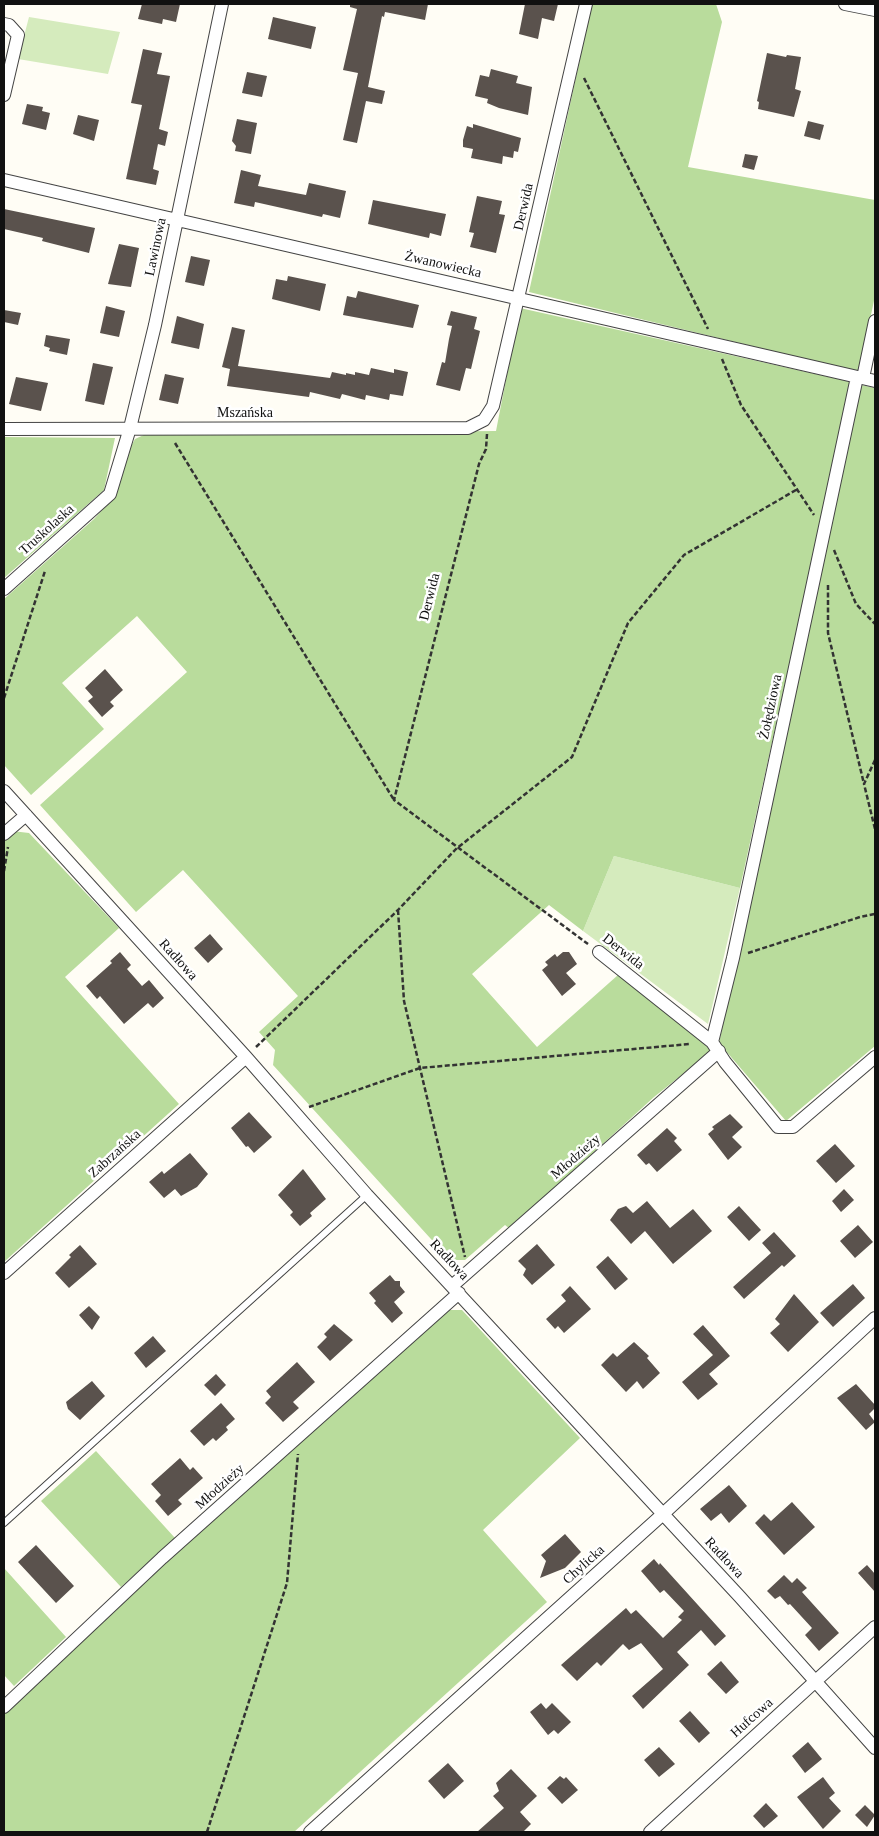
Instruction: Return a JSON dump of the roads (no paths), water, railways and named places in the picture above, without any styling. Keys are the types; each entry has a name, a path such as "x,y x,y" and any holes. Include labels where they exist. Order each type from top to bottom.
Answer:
{"street":[{"name":"Lawinowa","path":"110,494 130,428 177,219 222,4"},
{"name":"Derwida","path":"484,420 493,406 586,4"},
{"path":"845,4 875,10"},
{"path":"4,24 10,25 18,35 4,94"},
{"name":"Żwanowiecka","path":"4,180 865,379"},
{"name":"Żołędziowa","path":"715,1046 733,958 865,379 875,321"},
{"name":"Mszańska","path":"4,430 468,428 484,420"},
{"name":"Truskolaska","path":"4,589 110,494"},
{"name":"Radłowa","path":"4,791 246,1057 367,1195 663,1514 875,1748"},
{"path":"4,834 26,815"},
{"name":"Derwida","path":"600,952 715,1046 778,1127 793,1127 875,1057"},
{"name":"Młodzieży","path":"4,1706 162,1558 300,1435 455,1289 472,1269 715,1046"},
{"name":"Zabrzańska","path":"4,1273 246,1057"},
{"name":"Chylicka","path":"310,1832 663,1514 875,1318"},
{"name":"Hufcowa","path":"650,1832 875,1627"}],"lane":[{"path":"4,1522 367,1195"}]}
